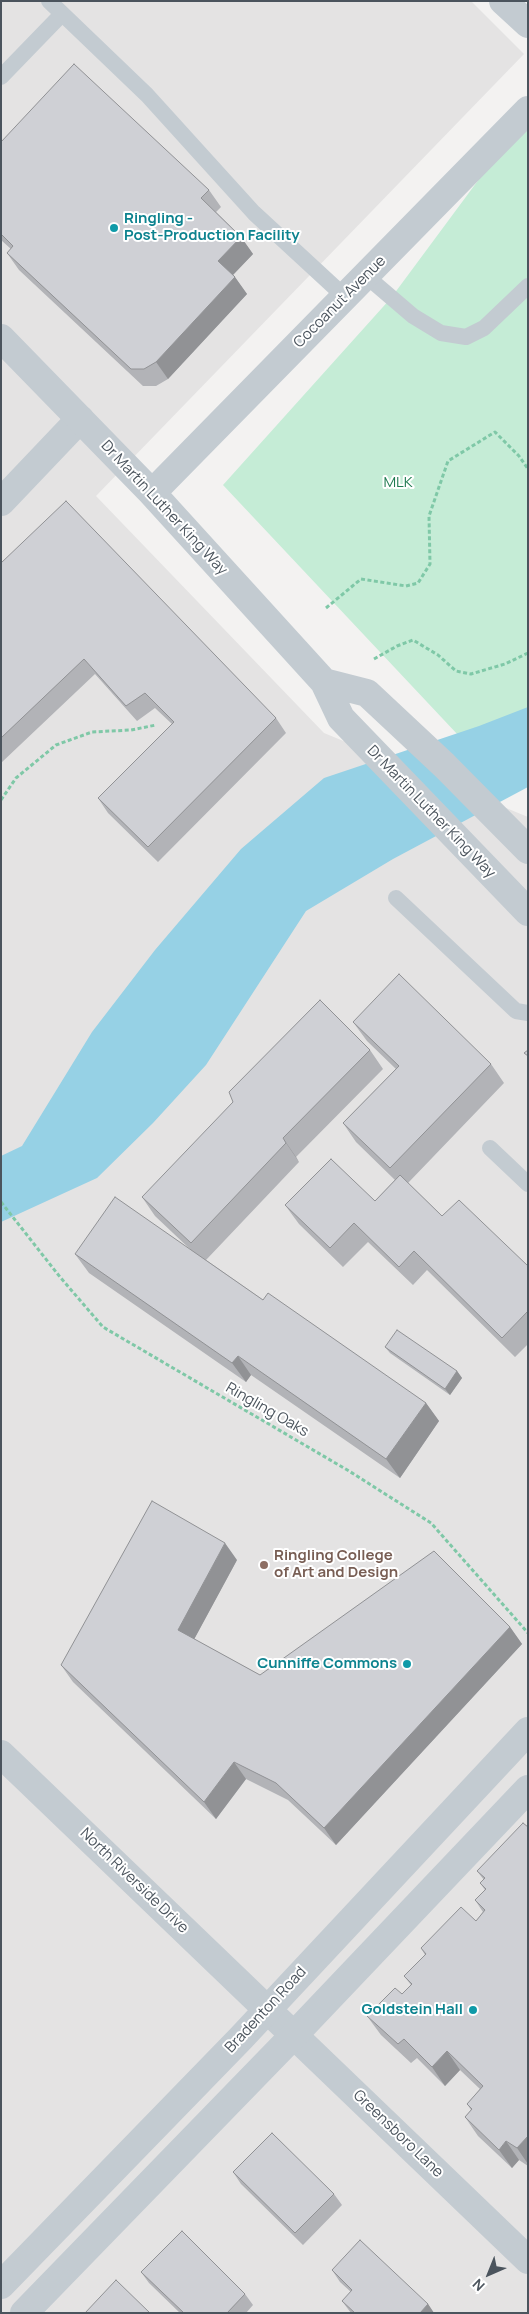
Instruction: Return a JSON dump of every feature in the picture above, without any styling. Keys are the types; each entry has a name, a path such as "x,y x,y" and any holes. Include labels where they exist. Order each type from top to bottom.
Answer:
{"street":[{"path":"503,1 528,24"},
{"name":"Cocoanut Avenue","path":"152,493 528,110"},
{"name":"Dr Martin Luther King Way","path":"1,338 152,493 324,682 341,718 528,912"},
{"path":"1,502 80,419"},
{"path":"324,682 367,692 528,850"},
{"name":"Bradenton Road","path":"1,2285 267,2009 528,1731"},
{"name":"North Riverside Drive","path":"1,1754 267,2009"},
{"path":"24,2313 295,2034 528,1789"},
{"name":"Greensboro Lane","path":"267,2009 528,2260"}],"lane":[{"path":"49,1 147,95 254,213 344,296"},
{"path":"1,77 62,14"},
{"path":"365,276 413,316 441,333 466,337 484,328 528,286"},
{"path":"396,898 516,1011 528,1013"},
{"path":"490,1148 528,1184"}],"path":[{"path":"326,608 361,579 406,586 418,582 430,564 429,516 448,461 495,432 528,468"},
{"path":"374,660 397,646 414,640 438,655 456,671 471,674 506,664 528,653"},
{"path":"1,800 16,778 56,745 92,732 156,726"},
{"name":"Ringling Oaks","path":"1,1202 103,1327 340,1466 431,1523 528,1634"}],"shaded area":[{"name":"Ringling College of Art and Design","path":"1,1 471,1 524,54 96,496 324,733 528,817 528,2313 1,2313"}],"green space":[{"name":"MLK","path":"528,113 528,723 474,752 223,485 391,298"}],"water":[{"path":"528,707 528,787 393,859 306,911 206,1065 153,1123 97,1178 1,1222 1,1156 22,1146 92,1032 155,950 241,849 324,778 479,726"}],"building":[{"name":"Ringling - Post-Production Facility","path":"74,64 209,190 201,198 241,237 218,261 235,277 156,362 144,369 131,369 7,253 13,246 1,234 1,142"},
{"path":"66,501 276,718 148,847 98,798 174,722 145,693 126,706 84,659 1,738 1,563"},
{"path":"399,974 491,1064 390,1168 343,1123 399,1066 353,1022"},
{"path":"320,1000 370,1050 283,1138 286,1143 191,1243 142,1197 233,1102 229,1092"},
{"path":"331,1159 375,1201 400,1175 442,1216 459,1200 528,1266 528,1311 502,1338 414,1251 399,1267 354,1223 330,1248 285,1205"},
{"path":"115,1197 263,1300 268,1293 426,1403 386,1459 238,1356 232,1363 75,1254"},
{"path":"397,1330 457,1371 445,1389 385,1347"},
{"name":"Cunniffe Commons","path":"152,1501 225,1543 178,1630 260,1675 434,1551 510,1627 324,1828 276,1783 234,1762 204,1802 61,1665"},
{"name":"Goldstein Hall","path":"523,1823 528,1827 528,2136 517,2148 506,2141 499,2150 465,2117 472,2109 467,2104 483,2086 447,2051 432,2067 404,2039 398,2044 367,2016 395,1988 402,1994 412,1984 404,1976 426,1954 421,1948 461,1907 476,1921 485,1910 475,1900 486,1889 480,1883 485,1878 477,1871"},
{"path":"272,2133 334,2194 295,2233 233,2172"},
{"path":"182,2231 245,2294 227,2313 184,2313 141,2272"},
{"path":"360,2240 428,2304 420,2313 355,2313 342,2301 352,2290 332,2270"},
{"path":"116,2280 150,2313 85,2313"}],"place":[{"name":"Ringling - Post-Production Facility","path":"114,228"},
{"name":"Ringling College of Art and Design","path":"264,1565"},
{"name":"Cunniffe Commons","path":"407,1664"},
{"name":"Goldstein Hall","path":"473,2010"}]}
